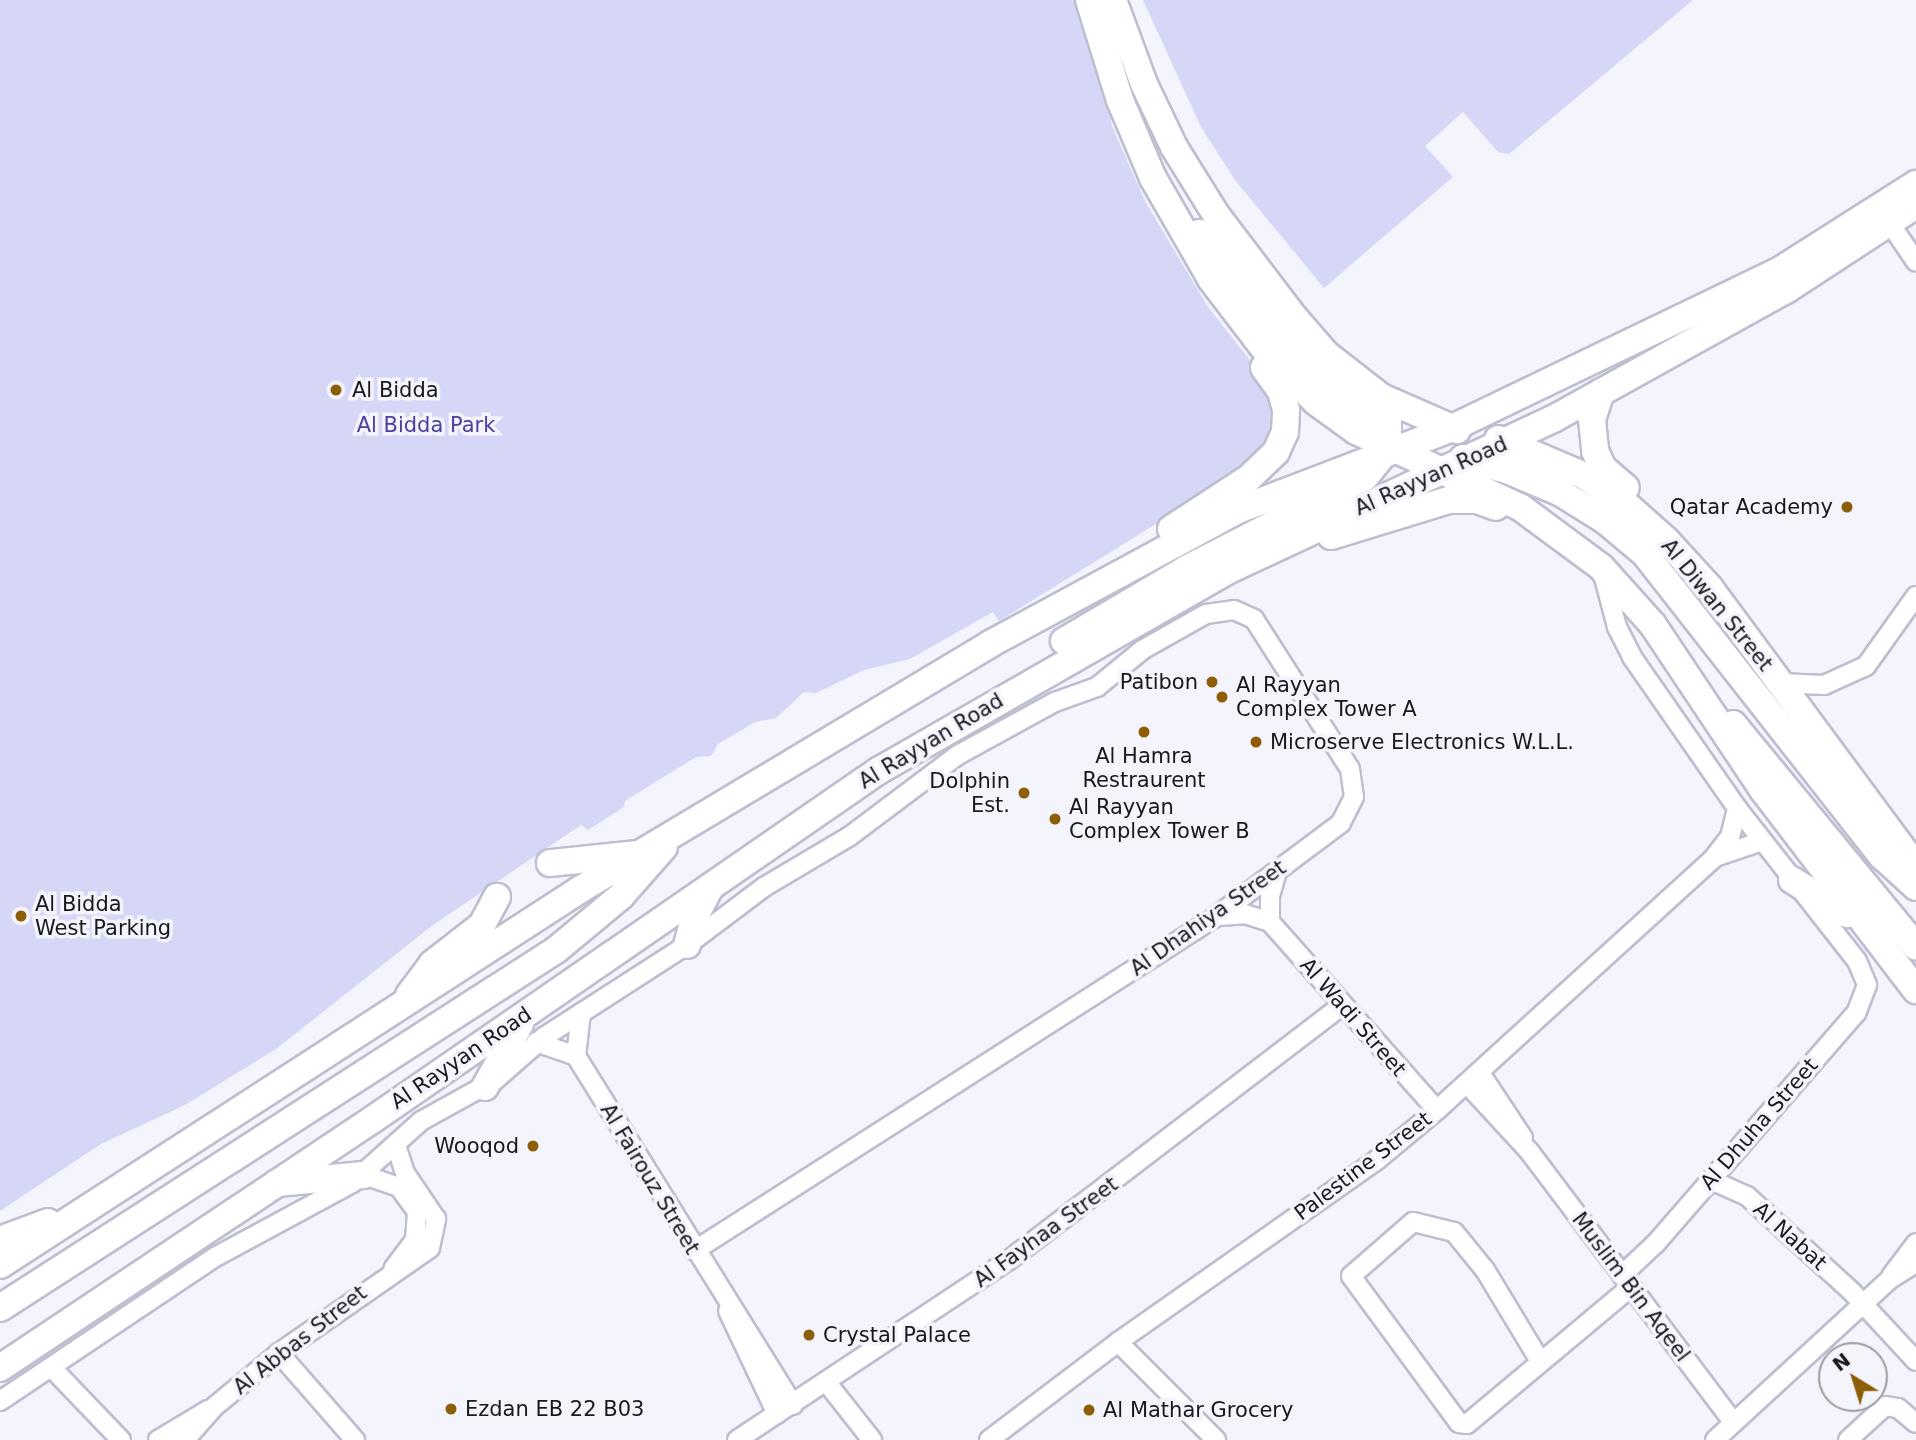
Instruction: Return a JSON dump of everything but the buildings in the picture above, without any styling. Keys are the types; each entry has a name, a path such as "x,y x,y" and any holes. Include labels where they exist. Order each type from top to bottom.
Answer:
{"main road":[{"path":"1088,0 1120,100 1153,178 1226,302 1292,380 1334,416 1389,439 1461,450 1494,493 1565,537 1601,567 1653,625 1763,790 1859,921 1916,990"},
{"path":"1113,0 1158,116 1217,216 1309,336 1381,397 1461,450 1561,493 1606,521 1645,554 1882,856 1916,887"},
{"path":"1153,178 1298,360 1389,439"},
{"name":"Al Rayyan Road","path":"0,1265 678,829 1149,555 1389,439 1416,440 1461,450 1510,442 1786,290 1885,217 1916,184"},
{"name":"Al Rayyan Road","path":"0,1368 531,1011 877,771 1184,594 1461,450 1716,300 1885,217 1916,205"},
{"path":"1149,555 1180,522 1270,461 1285,432 1286,410 1281,391 1231,328 1226,302"},
{"path":"1601,392 1592,420 1598,460 1610,475 1652,508 1666,540"},
{"path":"877,771 951,712 1111,612 1225,548 1355,485 1389,439 1381,397"},
{"name":"Al Diwan Street","path":"1510,442 1601,486 1666,540 1709,587 1916,867"},
{"path":"1184,594 1226,585 1328,537 1458,499 1486,502 1538,532 1565,537"},
{"path":"1690,680 1763,756 1916,947"},
{"path":"0,1308 556,950 621,896 678,829"},
{"path":"550,863 638,854"},
{"path":"1792,880 1859,921"},
{"path":"687,945 699,906 714,883"},
{"path":"399,1010 432,964 487,919 497,897"},
{"path":"485,1087 531,1011"},
{"path":"277,1183 364,1175"},
{"path":"0,1240 76,1215"}],"street":[{"path":"1885,217 1916,262"},
{"path":"1601,567 1627,649 1737,808 1792,880"},
{"path":"1780,683 1824,685 1866,666 1916,596"},
{"name":"Al Dhahiya Street","path":"694,1251 1214,918 1341,823 1351,807 1354,788 1350,769 1254,619 1234,610 1213,611 1142,650 1097,687 1069,696"},
{"name":"Al Rayyan Road","path":"0,1401 217,1256 325,1200 364,1175 430,1114 485,1087 536,1042 687,945 764,887 868,824 958,755 1069,696"},
{"name":"Palestine Street","path":"989,1440 1118,1342 1378,1159 1437,1110 1712,860 1730,836 1737,808"},
{"name":"Palestine Street","path":"1712,860 1736,847 1762,841"},
{"path":"1214,918 1245,914 1270,922 1270,896 1277,871"},
{"name":"Al Dhuha Street","path":"1540,1361 1485,1270 1454,1233 1413,1222 1350,1276 1459,1423 1473,1423 1540,1361 1626,1281 1856,1013 1867,985 1857,961 1792,880"},
{"name":"Al Wadi Street","path":"1270,922 1437,1110"},
{"name":"Al Fayhaa Street","path":"737,1440 827,1382 1080,1209 1342,1005"},
{"path":"536,1042 576,1056 581,1013"},
{"name":"Al Fairouz Street","path":"576,1056 725,1301 736,1333 785,1409"},
{"name":"Muslim Bin Aqeel","path":"1474,1078 1733,1422"},
{"name":"Al Abbas Street","path":"185,1440 214,1407 279,1353 388,1275 425,1254 437,1227 433,1212 405,1173 396,1145"},
{"name":"Al Abbas Street","path":"364,1175 399,1187 417,1212 415,1240 388,1275"},
{"name":"Al Nabat","path":"1711,1180 1746,1196 1863,1304 1916,1361"},
{"path":"1890,1279 1916,1243"},
{"path":"1715,1440 1890,1279 1916,1263"},
{"path":"1118,1342 1216,1440"},
{"path":"279,1353 355,1440"},
{"path":"51,1367 121,1440"},
{"path":"827,1382 872,1440"},
{"path":"1855,1437 1885,1406 1898,1408 1916,1423"},
{"name":"Al Abbas Street","path":"158,1440 214,1407"}],"green space":[{"name":"Al Bidda Park","path":"0,0 1077,0 1107,86 1112,126 1145,201 1208,307 1273,389 1273,445 1185,506 999,621 993,612 910,659 864,670 816,693 804,692 776,718 755,722 718,744 711,756 696,757 625,801 624,807 588,830 581,825 433,925 276,1049 185,1105 101,1144 0,1211"},
{"path":"1143,0 1693,0 1509,154 1498,152 1463,112 1425,146 1453,177 1324,288 1235,180 1201,127"}],"place":[{"name":"Al Bidda","path":"336,390"},
{"name":"Qatar Academy","path":"1847,507"},
{"name":"Patibon","path":"1212,682"},
{"name":"Al Rayyan Complex Tower A","path":"1222,697"},
{"name":"Al Hamra Restraurent","path":"1144,732"},
{"name":"Microserve Electronics W.L.L.","path":"1256,742"},
{"name":"Dolphin Est.","path":"1024,793"},
{"name":"Al Rayyan Complex Tower B","path":"1055,819"},
{"name":"Al Bidda West Parking","path":"21,916"},
{"name":"Wooqod","path":"533,1146"},
{"name":"Crystal Palace","path":"809,1335"},
{"name":"Ezdan EB 22 B03","path":"451,1409"},
{"name":"Al Mathar Grocery","path":"1089,1410"}]}
